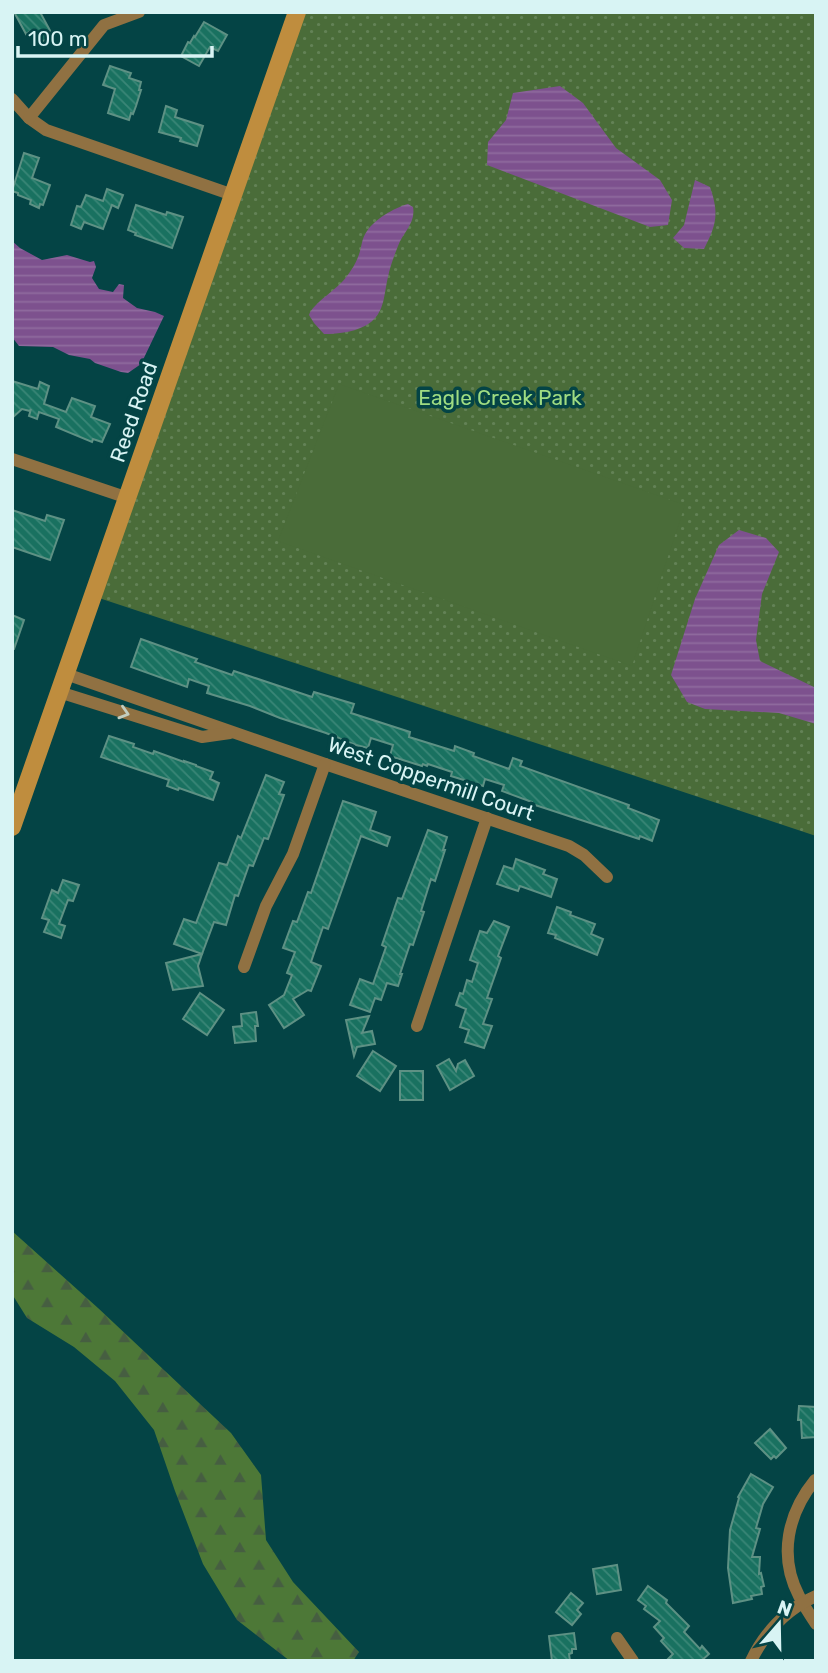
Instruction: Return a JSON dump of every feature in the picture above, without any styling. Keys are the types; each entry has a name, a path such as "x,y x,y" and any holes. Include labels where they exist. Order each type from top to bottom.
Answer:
{"main road":[{"name":"Reed Road","path":"12,827 297,12"}],"street":[{"path":"29,118 104,26 139,12"},
{"path":"12,99 29,118 55,134 233,195"},
{"path":"12,459 128,498"},
{"name":"West Coppermill Court","path":"66,674 569,846 584,855 607,877"},
{"name":"West Coppermill Court","path":"59,692 202,737 234,732"},
{"path":"244,967 266,906 293,854 325,764"},
{"path":"417,1026 486,818"},
{"path":"815,1480 796,1510 788,1539 788,1558 794,1587 816,1624"},
{"path":"751,1661 762,1641 782,1618 816,1596"},
{"path":"617,1638 634,1661"}],"green space":[{"name":"Eagle Creek Park","path":"300,12 816,12 816,836 96,597"},
{"path":"339,384 685,505 632,666 278,541"},
{"path":"12,1231 231,1433 261,1475 266,1540 293,1582 359,1652 353,1661 290,1661 237,1620 203,1564 154,1430 115,1381 74,1347 27,1318 12,1294"}],"shaded area":[{"path":"560,86 583,103 616,148 660,180 672,200 668,225 650,227 487,165 488,142 506,120 513,93"},
{"path":"695,180 710,187 715,204 714,225 704,249 684,248 673,238 684,225"},
{"path":"408,204 413,207 413,218 400,241 376,318 354,330 324,334 309,315 311,310 350,272 370,227 385,214"},
{"path":"12,241 42,260 67,255 94,261 96,267 92,278 99,289 113,292 119,284 124,285 123,298 137,308 164,316 141,364 128,373 121,372 53,347 19,346 12,337"},
{"path":"739,530 766,538 779,552 762,594 756,640 760,661 816,688 816,724 779,713 705,709 687,702 671,675 695,599 719,545"}],"building":[{"path":"14,12 40,12 53,36 36,45 29,32 26,34"},
{"path":"204,22 227,35 218,51 210,47 199,66 181,56"},
{"path":"110,66 131,73 129,78 141,82 136,106 129,120 108,113 115,89 103,85"},
{"path":"166,106 177,110 175,117 203,126 197,146 159,132"},
{"path":"24,153 39,158 32,178 50,185 43,205 40,204 39,208 30,204 31,200 12,191"},
{"path":"107,189 123,195 118,208 112,205 103,229 84,222 81,229 71,225 77,206 81,207 86,195 103,201"},
{"path":"136,205 166,215 167,212 183,217 172,248 128,230"},
{"path":"12,381 38,389 40,382 49,386 44,404 66,412 72,398 95,406 91,417 110,424 102,442 93,439 92,442 56,427 59,419 39,412 37,419 29,416 31,409 22,409 12,418"},
{"path":"12,510 45,521 47,515 64,520 50,560 12,547"},
{"path":"12,615 24,620 14,649 12,649"},
{"path":"141,639 232,675 234,671 312,697 314,692 354,704 351,713 410,732 409,737 454,751 455,746 474,753 473,756 509,769 513,758 522,761 520,766 629,805 628,808 659,820 652,841 532,804 502,791 504,785 485,779 483,786 451,776 452,772 428,764 422,766 390,756 393,745 371,738 368,748 356,745 207,693 209,686 189,679 187,687 131,667"},
{"path":"109,736 153,754 154,751 213,772 210,779 219,783 213,800 167,786 169,780 101,757"},
{"path":"266,775 284,782 279,794 284,795 268,839 264,838 253,866 249,865 238,896 235,895 226,925 214,922 202,954 174,944 184,919 196,923 219,863 227,865 238,836 241,838"},
{"path":"343,801 376,812 370,830 390,837 387,846 361,836 328,929 323,927 311,962 321,966 311,991 308,990 293,999 304,1015 284,1028 269,1005 284,995 292,975 287,973 295,952 283,948 293,921 297,922 308,892 311,893"},
{"path":"428,830 447,837 445,850 435,881 431,879 421,911 424,912 413,945 410,944 398,986 387,983 381,1000 375,998 370,1012 350,1005 360,979 373,984 386,947 382,945 398,898 402,899"},
{"path":"516,859 545,870 543,874 557,879 551,897 520,886 518,891 497,884 504,866 513,869"},
{"path":"63,880 79,885 73,901 68,900 59,924 65,926 61,938 44,932 49,920 42,918 52,890 58,893"},
{"path":"557,907 595,924 591,934 603,939 597,955 548,933"},
{"path":"494,921 509,927 487,998 492,999 483,1024 492,1026 484,1048 465,1042 469,1030 460,1027 466,1009 456,1005 467,980 472,982 478,963 470,960 480,931 487,933"},
{"path":"202,954 198,966 203,986 173,990 166,963"},
{"path":"200,993 224,1010 207,1035 183,1019"},
{"path":"256,1012 256,1041 235,1043 233,1027 242,1026 241,1014"},
{"path":"369,1016 362,1033 372,1031 375,1044 357,1047 354,1056 346,1020"},
{"path":"373,1051 396,1066 380,1091 357,1076"},
{"path":"449,1059 456,1071 458,1064 465,1060 474,1076 450,1090 437,1066"},
{"path":"400,1071 423,1071 423,1100 400,1100"},
{"path":"799,1406 816,1407 816,1437 802,1438 801,1420 798,1420"},
{"path":"770,1429 786,1448 776,1458 774,1456 771,1459 755,1443"},
{"path":"751,1474 773,1487 763,1504 756,1528 760,1529 752,1557 760,1557 759,1574 761,1573 764,1586 761,1587 762,1594 733,1603 728,1568 730,1530 738,1497"},
{"path":"617,1565 621,1590 597,1594 593,1569"},
{"path":"648,1586 667,1600 666,1603 689,1626 684,1632 700,1649 702,1646 709,1654 701,1661 666,1661 673,1654 661,1641 664,1638 654,1627 660,1621 644,1609 646,1606 638,1600"},
{"path":"571,1593 583,1603 577,1610 581,1614 572,1625 556,1612"},
{"path":"574,1633 576,1649 572,1649 569,1654 570,1661 552,1661 549,1636"}]}
